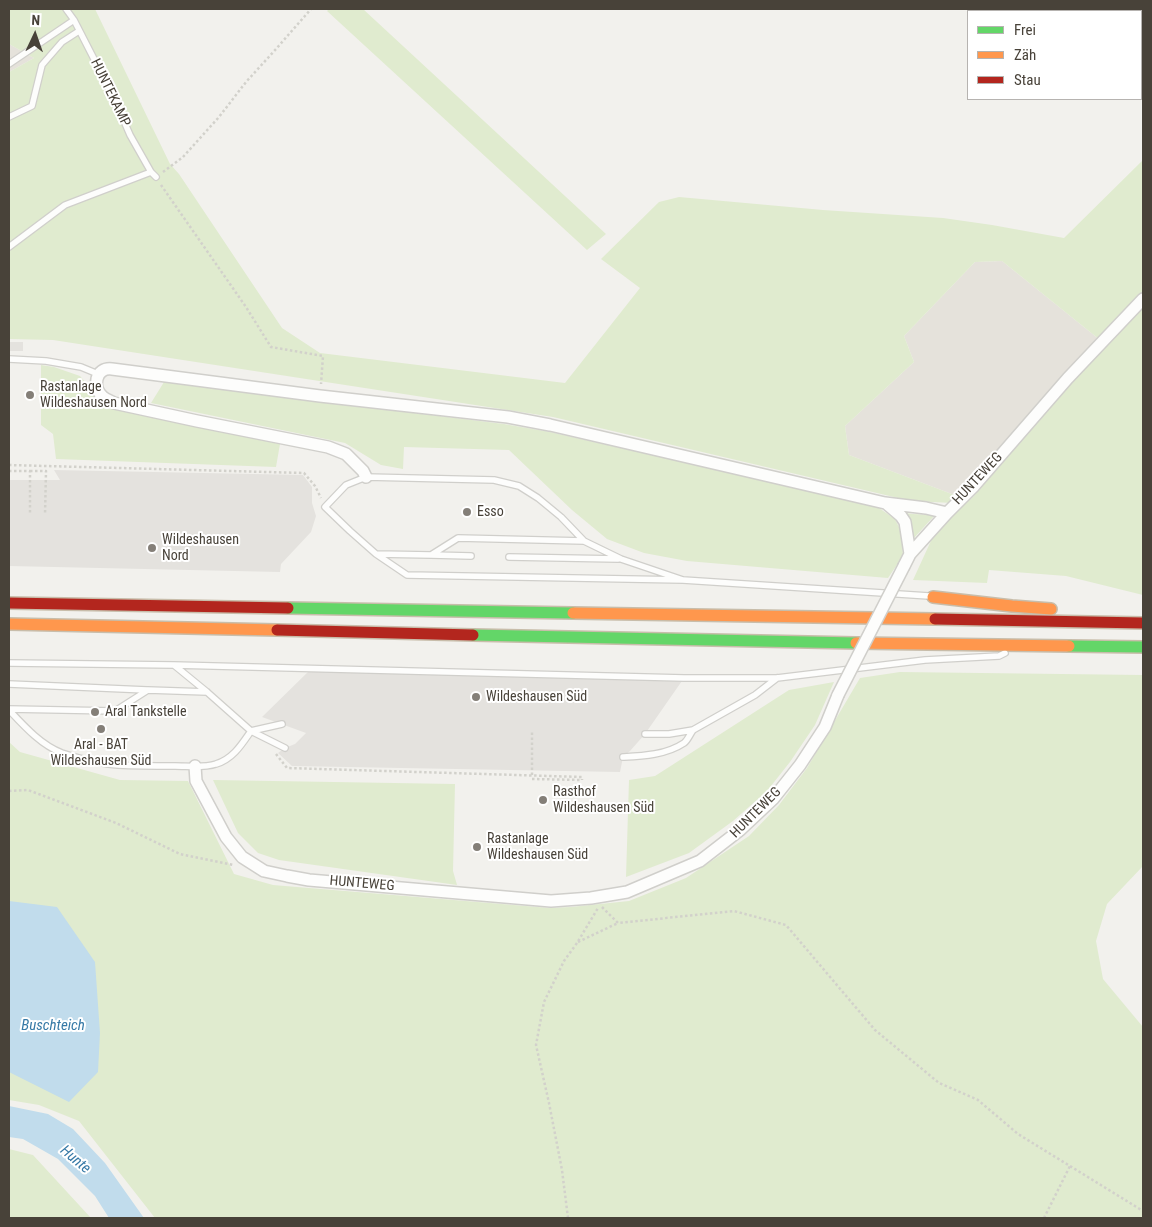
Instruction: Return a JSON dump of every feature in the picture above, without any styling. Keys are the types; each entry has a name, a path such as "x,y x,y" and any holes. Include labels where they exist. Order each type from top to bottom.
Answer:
{"highway":[{"path":"933,597 1075,611 1107,623"},
{"path":"9,603 1143,623"},
{"path":"9,624 794,642 1143,647"}],"street":[{"name":"HUNTEWEG","path":"195,766 196,781 226,837 242,857 264,871 309,880 551,901 590,898 626,892 700,862 740,830 772,799 800,765 825,727 838,695 910,554 974,486 1068,378 1143,299"},
{"path":"366,478 363,471 346,454 328,447 128,407 114,402 102,397 98,391 96,384 98,374 102,370 112,369 320,396 508,417 550,424 885,503 926,508 947,513"},
{"path":"885,503 901,516 905,522 910,554"}],"lane":[{"name":"HUNTEKAMP","path":"66,9 74,20 114,98 130,135 153,174"},
{"path":"9,64 74,20"},
{"path":"9,117 32,106 42,65 62,42 79,31"},
{"path":"9,247 65,205 153,174"},
{"path":"9,359 46,361 81,367 98,374"},
{"path":"683,580 620,559 584,542 561,517 538,498 519,486 494,480 366,478 346,485 325,506 376,554 407,575 683,580 933,597"},
{"path":"430,555 458,538 584,542"},
{"path":"376,554 471,556"},
{"path":"509,557 620,559"},
{"path":"9,664 174,665 684,678 777,678 925,660 999,656 1019,645"},
{"path":"174,665 251,731 284,748"},
{"path":"645,734 669,734 693,730 755,695 777,678"},
{"path":"9,684 207,692"},
{"path":"9,710 115,711 148,690"},
{"path":"9,710 43,742 61,752 88,760 116,765 195,766 217,764 239,750 251,731 282,724"},
{"path":"623,757 646,756 666,752 685,742 693,730"}],"path":[{"path":"311,9 183,157 153,174 246,307 271,347 322,356 320,396"},
{"path":"9,465 304,473 315,486 325,506"},
{"path":"9,471 46,471 45,516"},
{"path":"30,471 30,515"},
{"path":"532,731 532,778"},
{"path":"275,753 287,768 532,778 582,780 582,777 532,778"},
{"path":"9,791 28,790 116,823 180,854 236,865"},
{"path":"568,1218 562,1170 536,1045 544,1002 564,961 598,910 598,906 618,924"},
{"path":"577,942 618,924 734,911 786,925 875,1030 939,1083 978,1100 1018,1134 1143,1211"},
{"path":"1044,1218 1070,1166"}],"shaded area":[{"path":"9,44 34,58 9,72"},
{"path":"1002,261 1100,340 957,496 849,455 845,426 914,362 904,336 975,262"},
{"path":"9,342 23,342 23,351 9,351"},
{"path":"54,470 303,475 312,487 312,503 316,516 311,532 281,564 280,572 9,566 9,480 60,480"},
{"name":"Wildeshausen Süd","path":"311,669 684,678 645,734 623,757 620,772 292,766 278,753 295,744 306,733 262,717"}],"green space":[{"path":"9,9 95,9 170,164 179,174 282,328 320,353 565,383 640,288 601,259 659,202 679,197 823,210 943,218 1064,238 1143,160 1143,295 1100,340 1002,261 975,262 904,336 914,362 845,426 849,455 957,496 953,503 911,501 553,417 53,340 9,339 9,72 34,58 9,44"},
{"path":"329,9 363,9 606,234 587,250 327,11"},
{"path":"1143,304 1143,595 1066,576 989,570 987,583 913,580 935,532 974,496"},
{"path":"41,365 54,367 80,376 101,400 126,412 280,444 276,467 56,459 53,434 41,425"},
{"path":"164,382 504,424 550,432 876,506 895,519 902,533 903,556 888,578 687,561 644,553 607,539 572,510 509,450 404,447 403,469 381,465 345,443 151,403"},
{"path":"905,513 935,515 913,539 911,525"},
{"path":"900,672 1143,675 1143,866 1107,904 1096,941 1103,979 1143,1027 1143,1218 155,1218 79,1121 39,1105 9,1100 9,742 20,752 120,780 188,781 234,874 273,885 550,908 571,907 629,901 686,878 749,836 779,805 807,768 860,678"},
{"path":"834,682 815,725 790,762 767,791 733,821 689,853 626,877 629,780 655,776 789,690"},
{"path":"213,780 455,784 453,871 457,885 279,860 258,853 238,833"},
{"path":"9,1149 33,1155 91,1218 9,1218"}],"water":[{"name":"Buschteich","path":"9,901 57,907 95,962 100,1033 98,1072 69,1102 9,1072"},
{"name":"Hunte","path":"9,1106 48,1114 73,1129 105,1163 144,1218 109,1218 95,1196 58,1159 23,1139 9,1137"}],"traffic: fast":[{"path":"288,608 573,613"},
{"path":"473,635 856,643"},
{"path":"1069,646 1143,647"}],"traffic: slow":[{"path":"933,597 1051,609"},
{"path":"573,613 935,619"},
{"path":"9,624 277,630"},
{"path":"856,643 1069,646"}],"traffic: jam":[{"path":"9,603 288,608"},
{"path":"935,619 1143,623"},
{"path":"277,630 473,635"}],"place":[{"name":"Rastanlage Wildeshausen Nord","path":"30,395"},
{"name":"Esso","path":"467,512"},
{"name":"Wildeshausen Nord","path":"152,548"},
{"name":"Wildeshausen Süd","path":"476,697"},
{"name":"Aral Tankstelle","path":"95,712"},
{"name":"Aral - BAT Wildeshausen Süd","path":"101,729"},
{"name":"Rasthof Wildeshausen Süd","path":"543,800"},
{"name":"Rastanlage Wildeshausen Süd","path":"477,847"}]}
